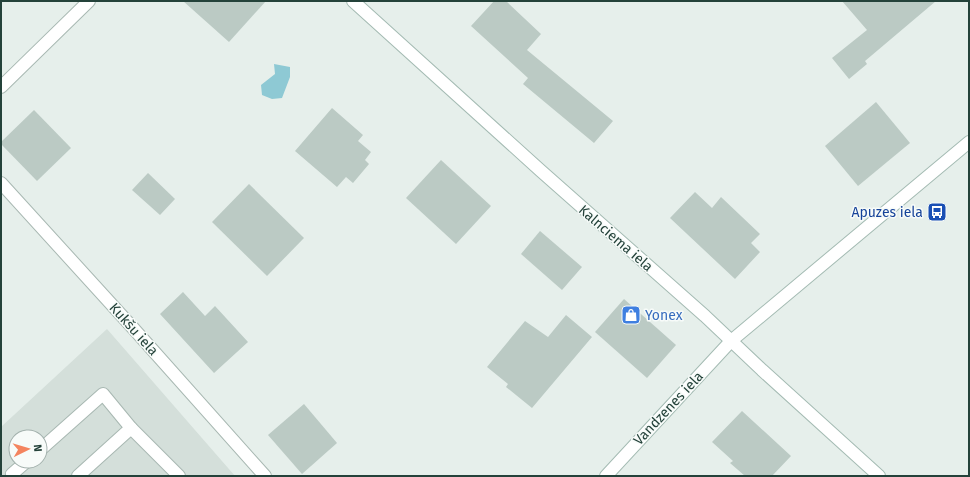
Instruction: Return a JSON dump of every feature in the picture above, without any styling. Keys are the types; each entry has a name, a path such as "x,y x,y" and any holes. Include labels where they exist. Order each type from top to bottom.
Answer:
{"street":[{"path":"1,87 89,1"},
{"name":"Kalnciema iela","path":"353,1 541,171 706,316 731,341 879,476"},
{"path":"731,341 969,142"},
{"name":"Kukšu iela","path":"1,183 265,476"},
{"name":"Vandzenes iela","path":"606,476 731,341"},
{"path":"48,443 103,394 172,474"},
{"path":"78,476 131,428"},
{"path":"14,476 12,474 18,469"}],"shaded area":[{"path":"107,329 235,476 1,476 1,427"}],"water":[{"path":"274,64 290,67 290,77 282,98 272,99 262,95 261,85 275,74"}],"building":[{"path":"183,1 266,1 229,42"},
{"path":"494,1 506,1 541,34 527,50 613,121 594,143 523,84 528,78 471,26"},
{"path":"842,1 936,1 865,61 867,64 849,79 832,58 867,30"},
{"path":"876,102 910,143 858,186 825,146"},
{"path":"332,108 363,135 358,141 371,152 365,160 369,164 353,183 346,177 337,187 295,151"},
{"path":"34,110 71,148 37,181 1,144 1,142"},
{"path":"441,160 491,206 456,244 406,198"},
{"path":"148,173 175,199 160,215 132,190"},
{"path":"249,184 304,238 267,276 212,222"},
{"path":"695,192 712,208 721,197 760,234 751,243 760,252 735,279 670,218"},
{"path":"540,231 582,267 562,290 521,254"},
{"path":"183,292 205,316 215,306 248,342 214,373 160,314"},
{"path":"624,299 676,345 647,378 595,332"},
{"path":"566,315 592,337 532,408 506,387 508,384 487,367 525,321 548,337"},
{"path":"304,404 337,443 302,474 268,435"},
{"path":"742,411 791,456 772,476 745,476 730,463 733,461 712,442"}],"place":[{"name":"Apuzes iela","path":"937,212"},
{"name":"Yonex","path":"631,315"}]}
